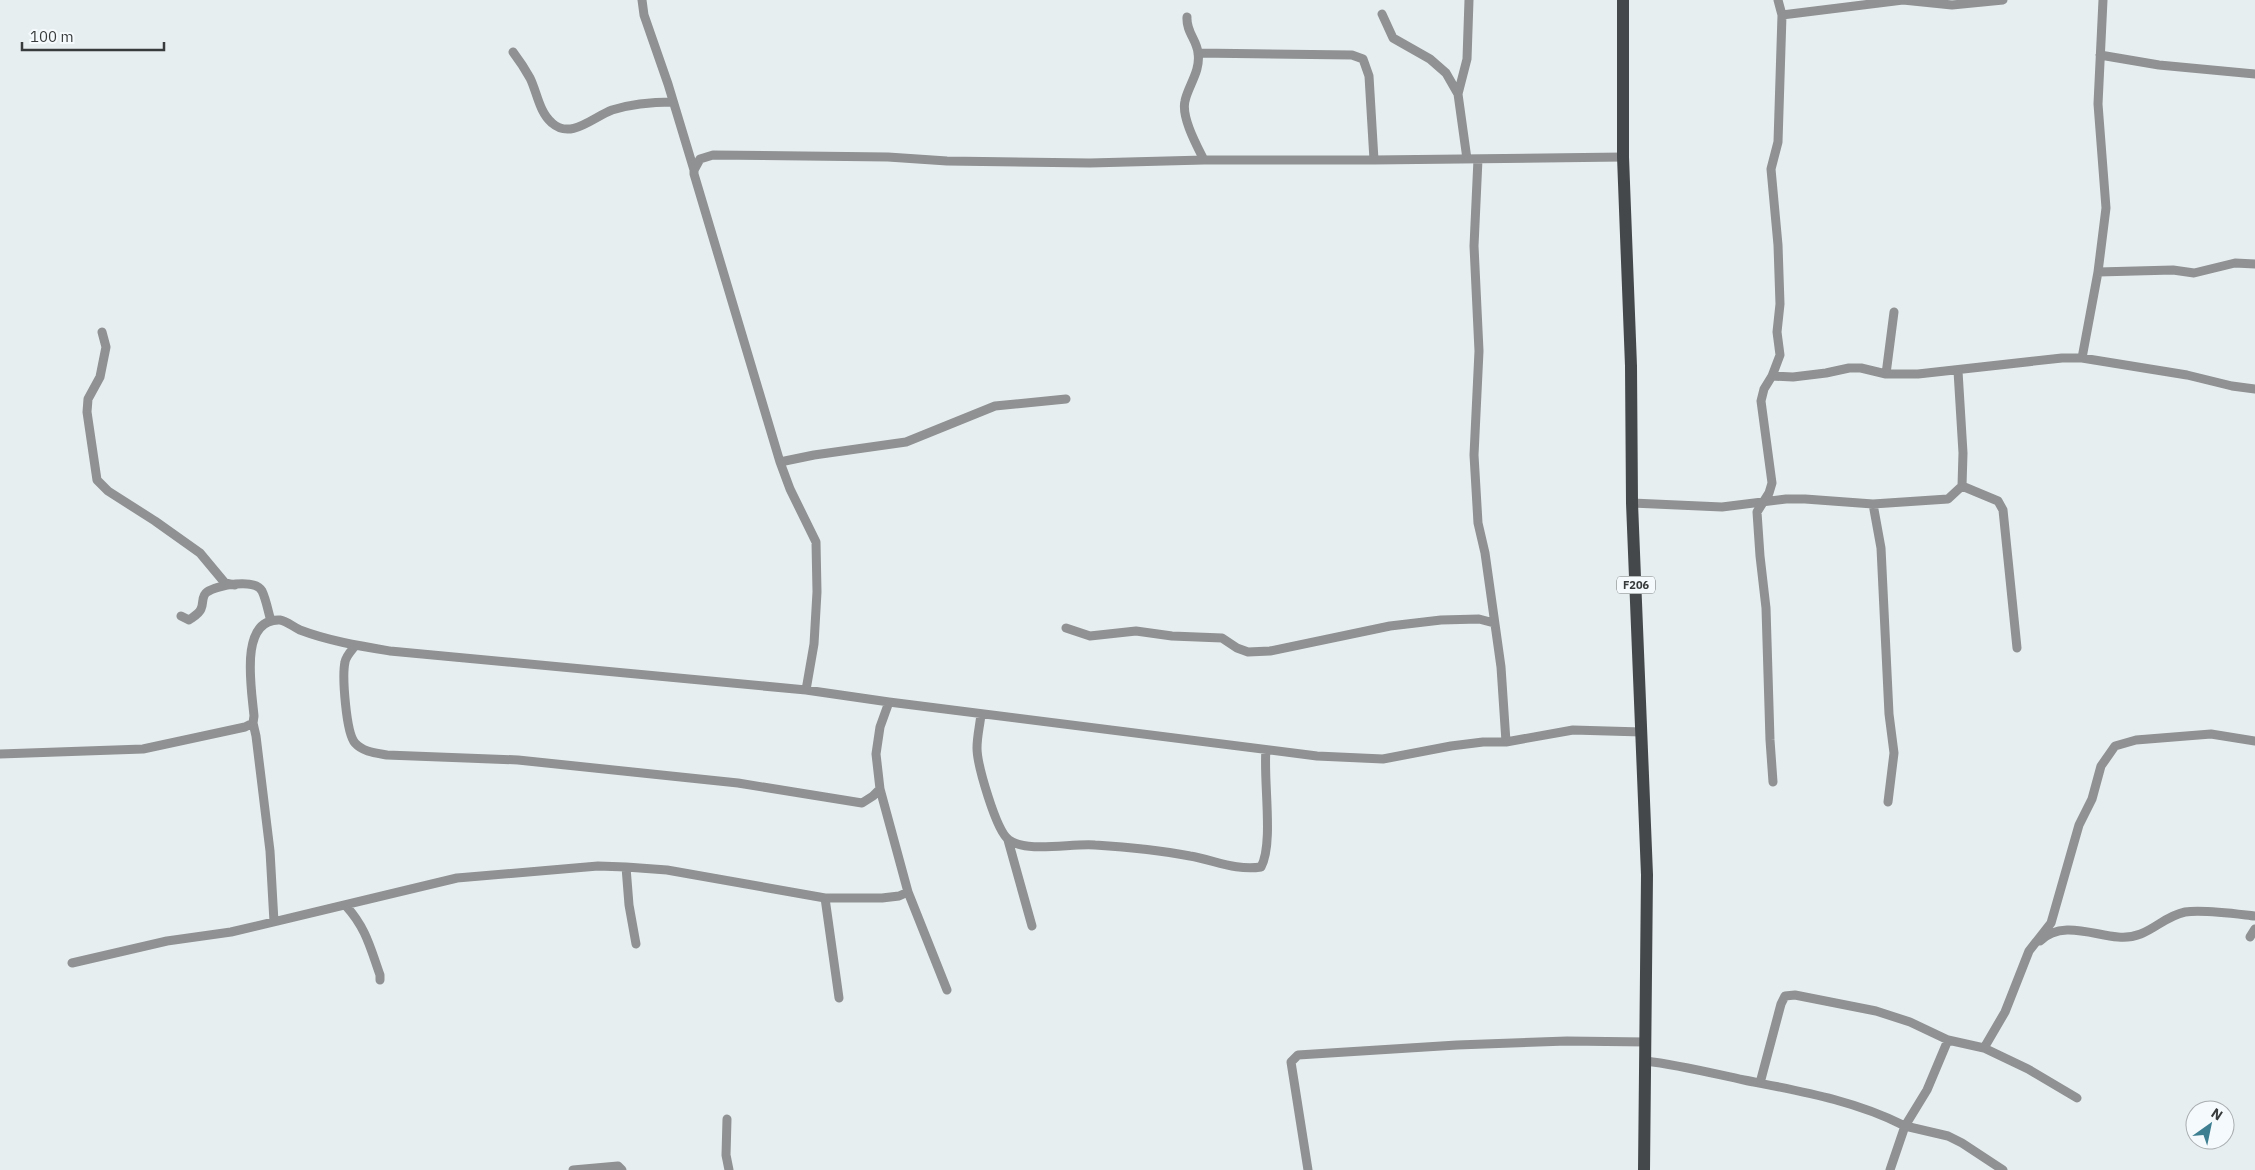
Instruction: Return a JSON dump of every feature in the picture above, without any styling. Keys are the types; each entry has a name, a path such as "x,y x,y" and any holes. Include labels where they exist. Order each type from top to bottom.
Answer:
{"main road":[{"name":"F206","path":"1623,0 1623,157 1631,366 1632,503 1647,875 1644,1170"}],"street":[{"path":"642,0 644,16 694,170 780,462 790,489 816,542 817,592 814,644 806,690"},
{"path":"1466,159 1458,94 1467,59 1469,0"},
{"path":"1773,782 1766,608 1760,556 1758,512 1772,483 1761,401 1764,388 1772,376 1780,356 1777,332 1780,304 1778,245 1770,169 1778,142 1782,15 1778,0"},
{"path":"1782,15 1903,0 1952,5 2003,0"},
{"path":"2082,358 2098,272 2106,208 2098,104 2103,0"},
{"path":"1382,14 1393,38 1430,59 1446,73 1458,94"},
{"path":"1187,17 1186,26 1198,53 1196,74 1184,103 1188,122 1204,160"},
{"path":"513,52 530,78 542,109 552,123 565,129 587,124 612,110 637,105 673,102"},
{"path":"1198,53 1352,55 1363,59 1369,76 1374,160"},
{"path":"2100,56 2159,65 2255,74"},
{"path":"694,170 700,159 713,155 888,157 946,161 1090,163 1204,160 1623,157"},
{"path":"1478,159 1474,246 1479,351 1474,455 1477,477 1478,523 1485,553 1501,668 1506,742"},
{"path":"2098,272 2173,270 2194,273 2235,263 2255,264"},
{"path":"1886,374 1894,312"},
{"path":"102,332 106,347 100,377 88,400 87,412 97,480 108,491 155,521 200,554 225,583 258,586 262,590 271,621"},
{"path":"1772,376 1793,377 1849,368 1861,368 1886,374 1958,371 2062,358 2082,358 2187,375 2232,386 2255,389"},
{"path":"1632,503 1722,507 1764,501 1805,499 1873,504 1948,499 1962,486 1963,453 1958,371"},
{"path":"780,462 814,455 906,442 995,406 1066,399"},
{"path":"1962,486 1998,501 2003,510 2017,648"},
{"path":"1873,504 1882,548 1889,714 1894,753 1888,802"},
{"path":"181,616 189,620 195,616 201,609 202,599 206,592 235,584"},
{"path":"1066,628 1090,636 1136,631 1172,636 1222,638 1237,648 1248,652 1270,651 1390,626 1441,620 1479,619 1494,623"},
{"path":"274,922 270,851 253,722 249,662 252,644 261,626 271,621 282,620 300,630 355,646 417,654 458,656 806,690 981,714 1343,758 1382,759 1451,746 1483,742 1506,742 1574,730 1642,732"},
{"path":"355,646 345,660 343,674 347,712 351,737 356,744 368,751 387,755 518,760 738,783 862,803 880,789"},
{"path":"889,702 880,727 876,754 880,789 908,892 947,990"},
{"path":"981,714 977,749 979,769 1000,828 1008,840 1032,926"},
{"path":"0,754 143,749 245,727 253,722"},
{"path":"1984,1048 2005,1012 2029,951 2051,923 2080,825 2092,799 2101,766 2115,746 2136,740 2211,734 2255,740"},
{"path":"1008,840 1036,848 1055,845 1114,846 1192,856 1243,868 1261,867 1265,859 1268,822 1266,750"},
{"path":"72,963 167,941 231,932 346,906 456,878 598,866 667,870 825,898 882,898 899,896 908,892"},
{"path":"626,867 629,905 636,944"},
{"path":"825,898 839,998"},
{"path":"346,906 359,920 364,930 380,975 380,980"},
{"path":"2029,951 2043,938 2059,931 2075,930 2118,937 2135,937 2186,912 2255,916"},
{"path":"1760,1083 1781,1004 1785,996 1796,995 1876,1011 1910,1022 1948,1040 1984,1048 2028,1069 2077,1098"},
{"path":"1890,1170 1905,1126 1927,1090 1948,1040"},
{"path":"1308,1170 1291,1062 1298,1055 1457,1045 1567,1041 1646,1042"},
{"path":"1646,1061 1680,1065 1828,1097 1876,1113 1905,1126 1948,1136 2003,1170"},
{"path":"727,1119 726,1155 729,1170"},
{"path":"573,1170 618,1166 622,1170"}]}
